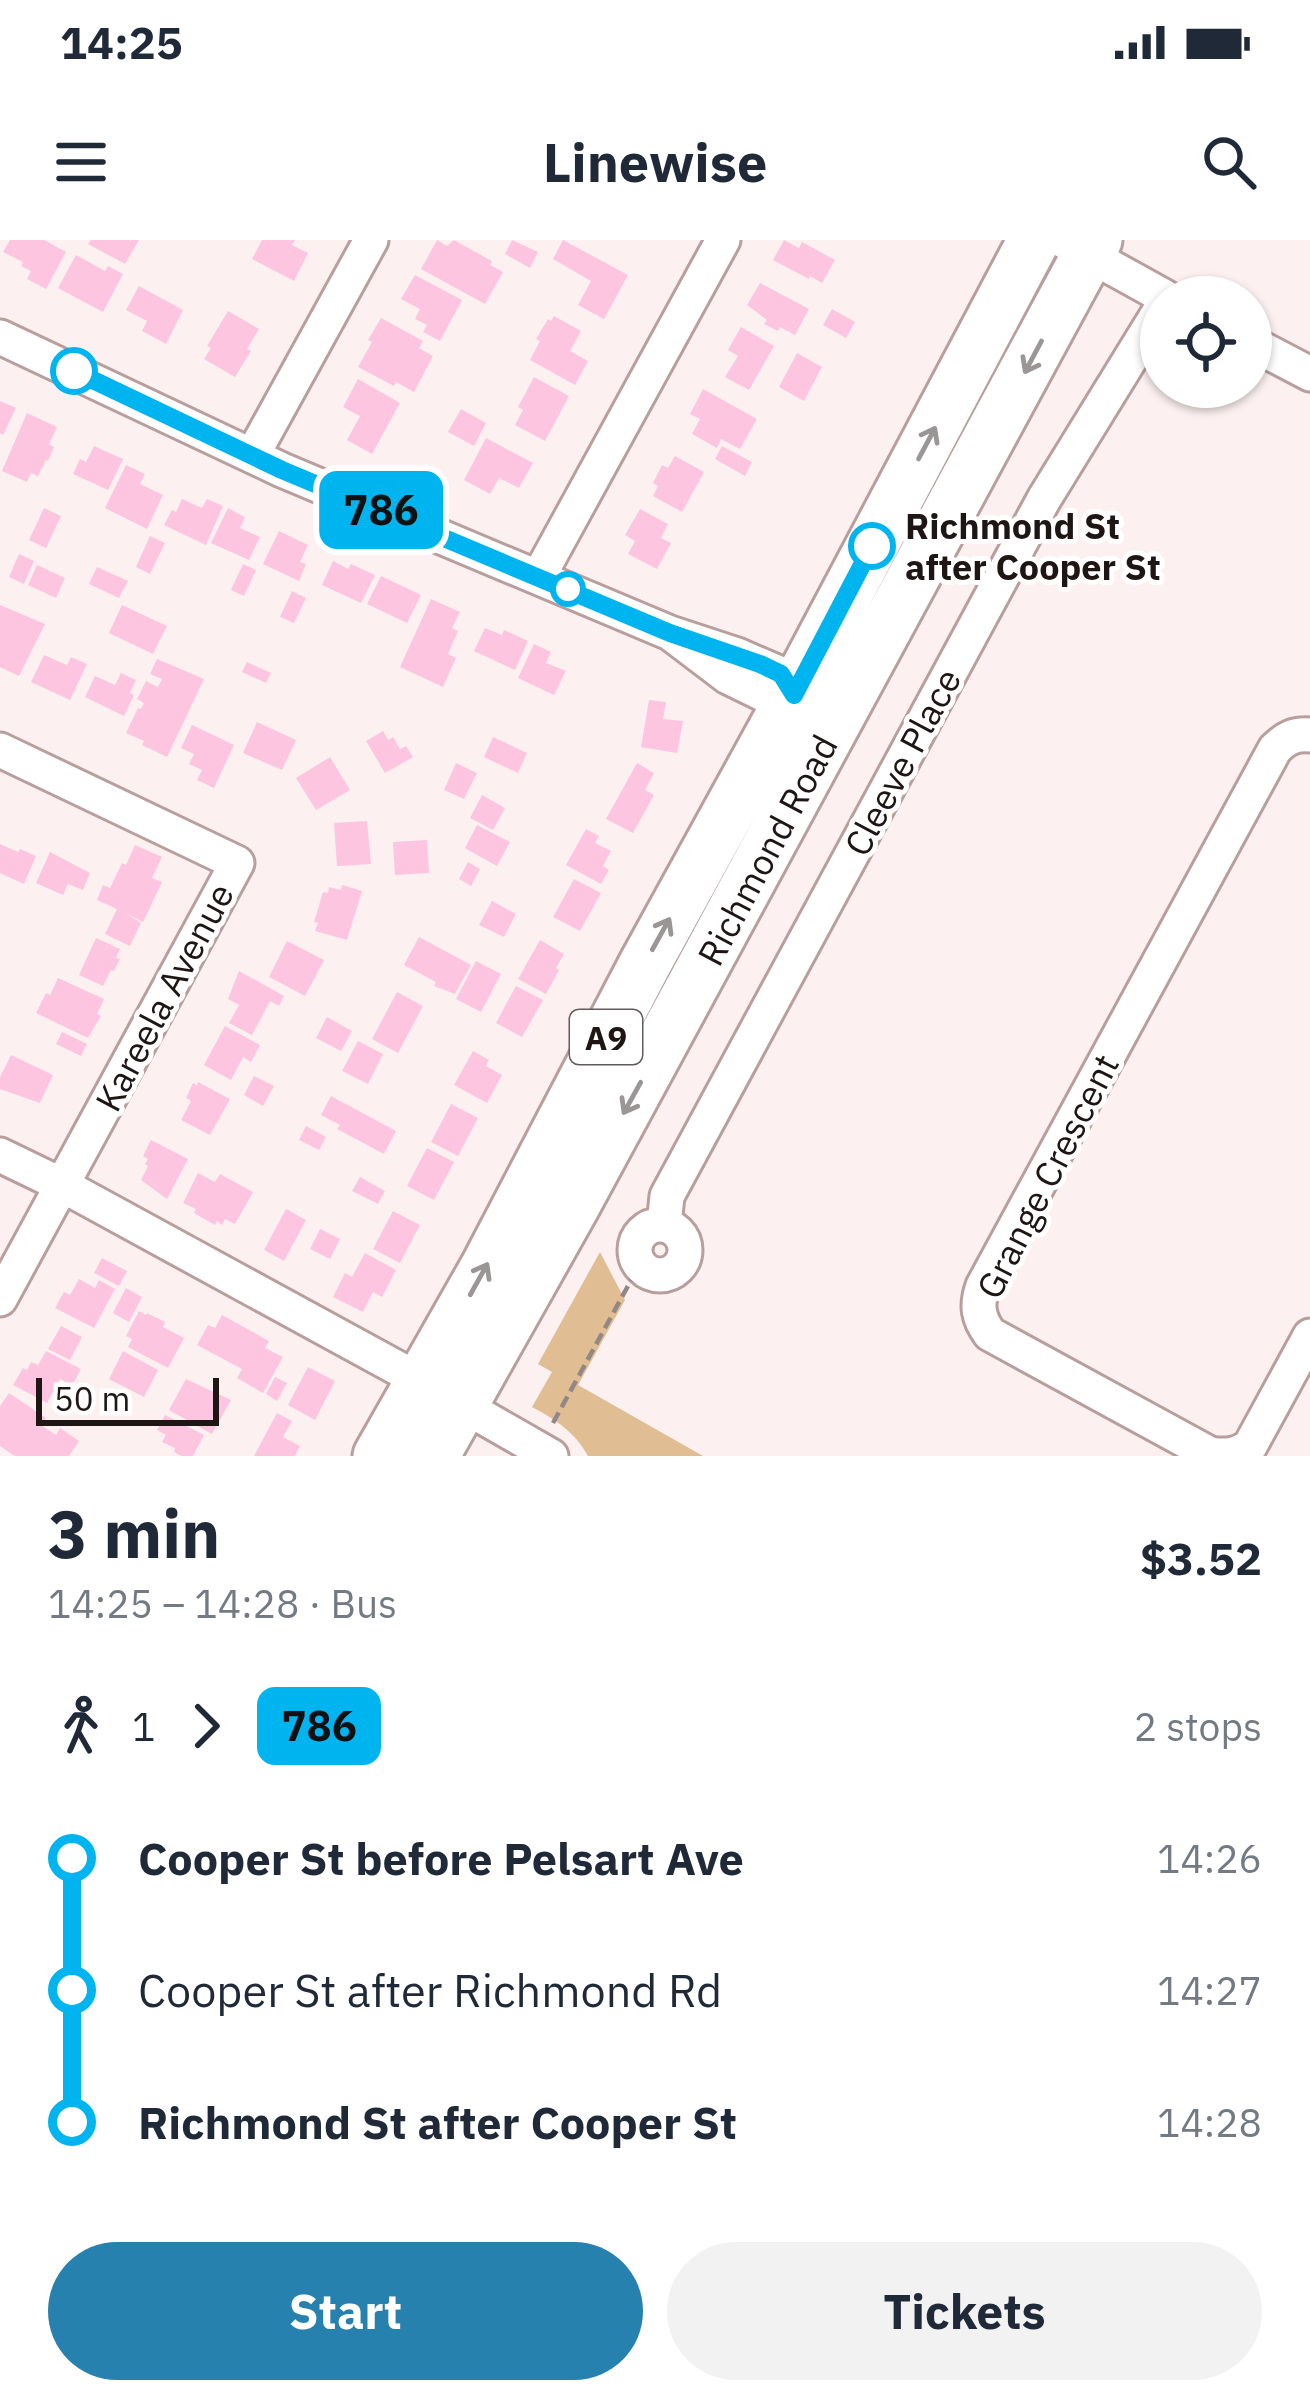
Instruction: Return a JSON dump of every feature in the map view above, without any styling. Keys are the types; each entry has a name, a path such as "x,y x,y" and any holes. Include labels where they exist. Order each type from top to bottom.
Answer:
{"highway":[{"name":"Richmond Road","path":"433,1456 442,1393 487,1266 1034,240"},
{"name":"Richmond Road","path":"379,1456 442,1393 769,848 891,621 1082,245"},
{"path":"769,848 801,728 794,695 830,685 891,621"}],"street":[{"path":"253,456 371,240"},
{"path":"539,576 723,240"},
{"path":"1082,245 1140,281"},
{"path":"0,337 253,456 670,633 781,674 794,695"},
{"name":"Cleeve Place","path":"664,1225 668,1196 1054,482 1140,343"},
{"path":"1272,354 1310,374"},
{"name":"Grange Crescent","path":"1310,735 1297,734 1274,749 983,1286 978,1312 990,1334 1210,1454 1225,1456 1250,1446 1310,1336"},
{"name":"Kareela Avenue","path":"0,750 236,863 0,1299"},
{"path":"0,1155 442,1393 552,1439"}],"path":[{"path":"552,1439 634,1275"}],"shaded area":[{"path":"600,1252 625,1300 578,1385 703,1456 588,1456 564,1427 532,1407 552,1372 538,1364"}],"building":[{"path":"10,240 44,240 66,252 46,289 27,279 31,271 21,266 23,262 3,252"},
{"path":"91,240 139,240 125,264 88,244"},
{"path":"262,240 295,240 292,245 308,253 294,281 252,259"},
{"path":"437,240 447,246 454,240 503,272 485,304 421,269"},
{"path":"512,240 538,252 530,268 505,254"},
{"path":"563,240 628,275 604,319 578,305 591,281 553,259"},
{"path":"784,240 799,248 802,242 835,260 822,283 773,260"},
{"path":"76,255 105,271 108,266 123,274 103,312 58,288"},
{"path":"415,275 462,300 440,341 423,332 427,325 415,319 420,309 401,299"},
{"path":"760,283 809,309 795,335 764,324 767,320 747,305"},
{"path":"139,286 183,310 166,344 142,331 147,321 126,310"},
{"path":"832,309 855,322 846,338 823,325"},
{"path":"228,311 259,329 235,377 204,359"},
{"path":"554,316 581,331 570,351 588,361 575,385 530,360 540,341 536,339"},
{"path":"381,318 423,341 419,348 433,356 414,392 358,367"},
{"path":"741,327 774,346 749,390 725,377 738,356 728,350"},
{"path":"797,353 822,367 804,401 779,387"},
{"path":"534,377 569,396 545,441 515,425 523,410 518,407"},
{"path":"358,379 400,403 372,454 347,440 360,416 343,407"},
{"path":"703,389 757,419 740,449 721,439 717,448 692,434 700,419 690,414"},
{"path":"0,401 16,408 3,435 0,433"},
{"path":"461,409 486,423 474,446 448,432"},
{"path":"27,413 57,427 48,461 27,482 2,471"},
{"path":"486,438 533,463 519,488 499,478 490,494 464,480"},
{"path":"94,446 123,459 108,490 73,474"},
{"path":"722,446 752,462 745,476 715,459"},
{"path":"675,456 704,472 682,512 653,496 658,486 653,483 662,465 668,468"},
{"path":"126,465 145,474 140,484 163,495 147,529 105,508"},
{"path":"182,499 202,508 207,499 223,506 206,545 164,525"},
{"path":"44,508 61,516 46,548 29,540"},
{"path":"228,508 245,517 240,528 260,537 249,560 211,543"},
{"path":"640,509 668,524 661,538 671,543 657,569 628,554 635,541 625,535"},
{"path":"279,531 308,545 300,562 306,564 299,581 263,564"},
{"path":"150,536 165,543 150,574 136,567"},
{"path":"19,554 34,561 24,584 9,577"},
{"path":"333,561 375,575 361,603 322,585"},
{"path":"243,564 256,570 244,596 231,590"},
{"path":"37,565 65,578 56,598 28,585"},
{"path":"97,567 128,581 119,598 89,584"},
{"path":"381,576 421,595 407,623 367,604"},
{"path":"292,591 306,598 294,623 280,617"},
{"path":"431,599 460,612 448,654 456,658 443,687 400,667"},
{"path":"0,605 45,624 19,676 0,667"},
{"path":"122,605 167,626 153,654 109,633"},
{"path":"485,628 528,641 515,670 474,651"},
{"path":"534,644 551,652 546,663 566,671 554,695 518,678"},
{"path":"44,655 67,665 71,657 87,664 70,700 31,682"},
{"path":"157,659 204,679 167,757 126,733 144,703 137,699 146,681 158,687 162,679 150,674"},
{"path":"247,662 271,673 266,683 242,672"},
{"path":"121,673 136,680 124,716 85,697 95,676 115,685"},
{"path":"649,700 666,702 663,719 683,721 677,753 641,747"},
{"path":"257,722 296,740 282,770 243,753"},
{"path":"192,725 234,745 214,788 197,780 202,770 189,764 194,754 181,748"},
{"path":"383,731 400,749 406,746 413,757 385,773 366,741"},
{"path":"493,737 527,753 518,773 484,757"},
{"path":"330,757 350,790 316,810 296,778"},
{"path":"456,763 477,773 464,799 444,790"},
{"path":"637,763 654,773 645,790 654,795 633,833 606,819"},
{"path":"482,795 505,808 493,830 470,818"},
{"path":"367,821 371,864 337,866 334,823"},
{"path":"477,825 510,842 497,866 465,848"},
{"path":"586,829 599,836 595,843 611,851 601,884 566,865"},
{"path":"427,840 429,873 395,875 393,842"},
{"path":"0,844 36,856 24,884 0,873"},
{"path":"135,845 162,857 152,878 162,882 143,922 125,913 141,923 130,946 105,934 117,909 97,900 103,885 110,888 122,863 126,865"},
{"path":"50,852 90,873 83,890 68,884 63,895 36,883"},
{"path":"468,862 480,869 471,886 459,879"},
{"path":"574,879 601,893 580,931 553,917"},
{"path":"342,885 362,891 347,940 315,931 318,923 314,922 323,892 328,893 329,887 341,890"},
{"path":"492,901 516,914 504,937 479,925"},
{"path":"419,937 471,965 455,994 404,965"},
{"path":"96,938 120,949 116,958 120,959 103,986 79,975"},
{"path":"540,940 564,954 546,994 518,979"},
{"path":"287,941 324,960 305,996 269,977"},
{"path":"476,961 501,974 481,1012 456,999"},
{"path":"239,971 284,996 279,1006 270,1001 252,1035 229,1023 239,1005 228,999"},
{"path":"58,978 104,999 97,1014 101,1016 88,1038 36,1013"},
{"path":"516,986 543,1000 522,1037 496,1023"},
{"path":"397,992 423,1006 398,1053 372,1039"},
{"path":"327,1017 352,1031 341,1051 316,1038"},
{"path":"225,1026 260,1045 251,1062 243,1057 231,1080 204,1065"},
{"path":"62,1032 87,1044 81,1056 56,1044"},
{"path":"358,1041 383,1054 368,1084 342,1071"},
{"path":"473,1051 502,1075 487,1103 454,1085"},
{"path":"11,1055 53,1075 40,1103 0,1089 0,1077"},
{"path":"254,1076 274,1086 263,1106 244,1095"},
{"path":"198,1082 230,1099 210,1135 181,1120 191,1101 186,1098"},
{"path":"331,1096 396,1131 384,1154 321,1115"},
{"path":"451,1104 478,1118 458,1156 431,1142"},
{"path":"306,1126 326,1137 319,1150 299,1140"},
{"path":"151,1140 188,1159 167,1199 141,1180 148,1166 143,1156"},
{"path":"427,1148 454,1162 434,1200 407,1186"},
{"path":"198,1173 215,1182 220,1174 253,1192 235,1224 225,1219 222,1225 217,1221 215,1225 183,1203"},
{"path":"360,1177 385,1191 378,1204 352,1191"},
{"path":"286,1209 306,1220 284,1261 264,1250"},
{"path":"393,1211 420,1225 400,1263 373,1249"},
{"path":"320,1229 340,1239 330,1259 310,1249"},
{"path":"365,1253 396,1270 382,1297 373,1292 363,1312 333,1297 345,1273 352,1277"},
{"path":"102,1258 127,1271 119,1286 94,1273"},
{"path":"79,1279 95,1288 99,1280 115,1289 94,1328 55,1308"},
{"path":"126,1288 142,1297 129,1322 113,1313"},
{"path":"139,1311 165,1322 163,1327 184,1338 168,1368 128,1347 132,1339 126,1336"},
{"path":"222,1315 269,1341 265,1348 283,1357 263,1393 237,1378 242,1369 197,1345 208,1325 215,1328"},
{"path":"61,1326 82,1337 70,1360 48,1349"},
{"path":"46,1351 81,1369 72,1386 60,1379 47,1403 13,1385 23,1368 27,1370 31,1362 38,1365"},
{"path":"123,1351 158,1370 144,1397 109,1379"},
{"path":"308,1367 335,1381 315,1420 288,1405"},
{"path":"275,1377 287,1383 277,1401 266,1394"},
{"path":"186,1379 231,1400 212,1434 169,1410"},
{"path":"9,1393 46,1418 41,1425 56,1435 60,1428 79,1441 69,1456 15,1456 0,1446 0,1406"},
{"path":"277,1413 292,1421 283,1437 300,1446 295,1456 254,1456"},
{"path":"165,1415 204,1435 193,1456 181,1456 162,1442 166,1435 157,1430"}],"bus line":[{"name":"786","path":"74,371 282,470 670,633 760,664 781,674 794,695 872,546"}],"place":[{"name":"Richmond St after Cooper St","path":"872,546"}]}
